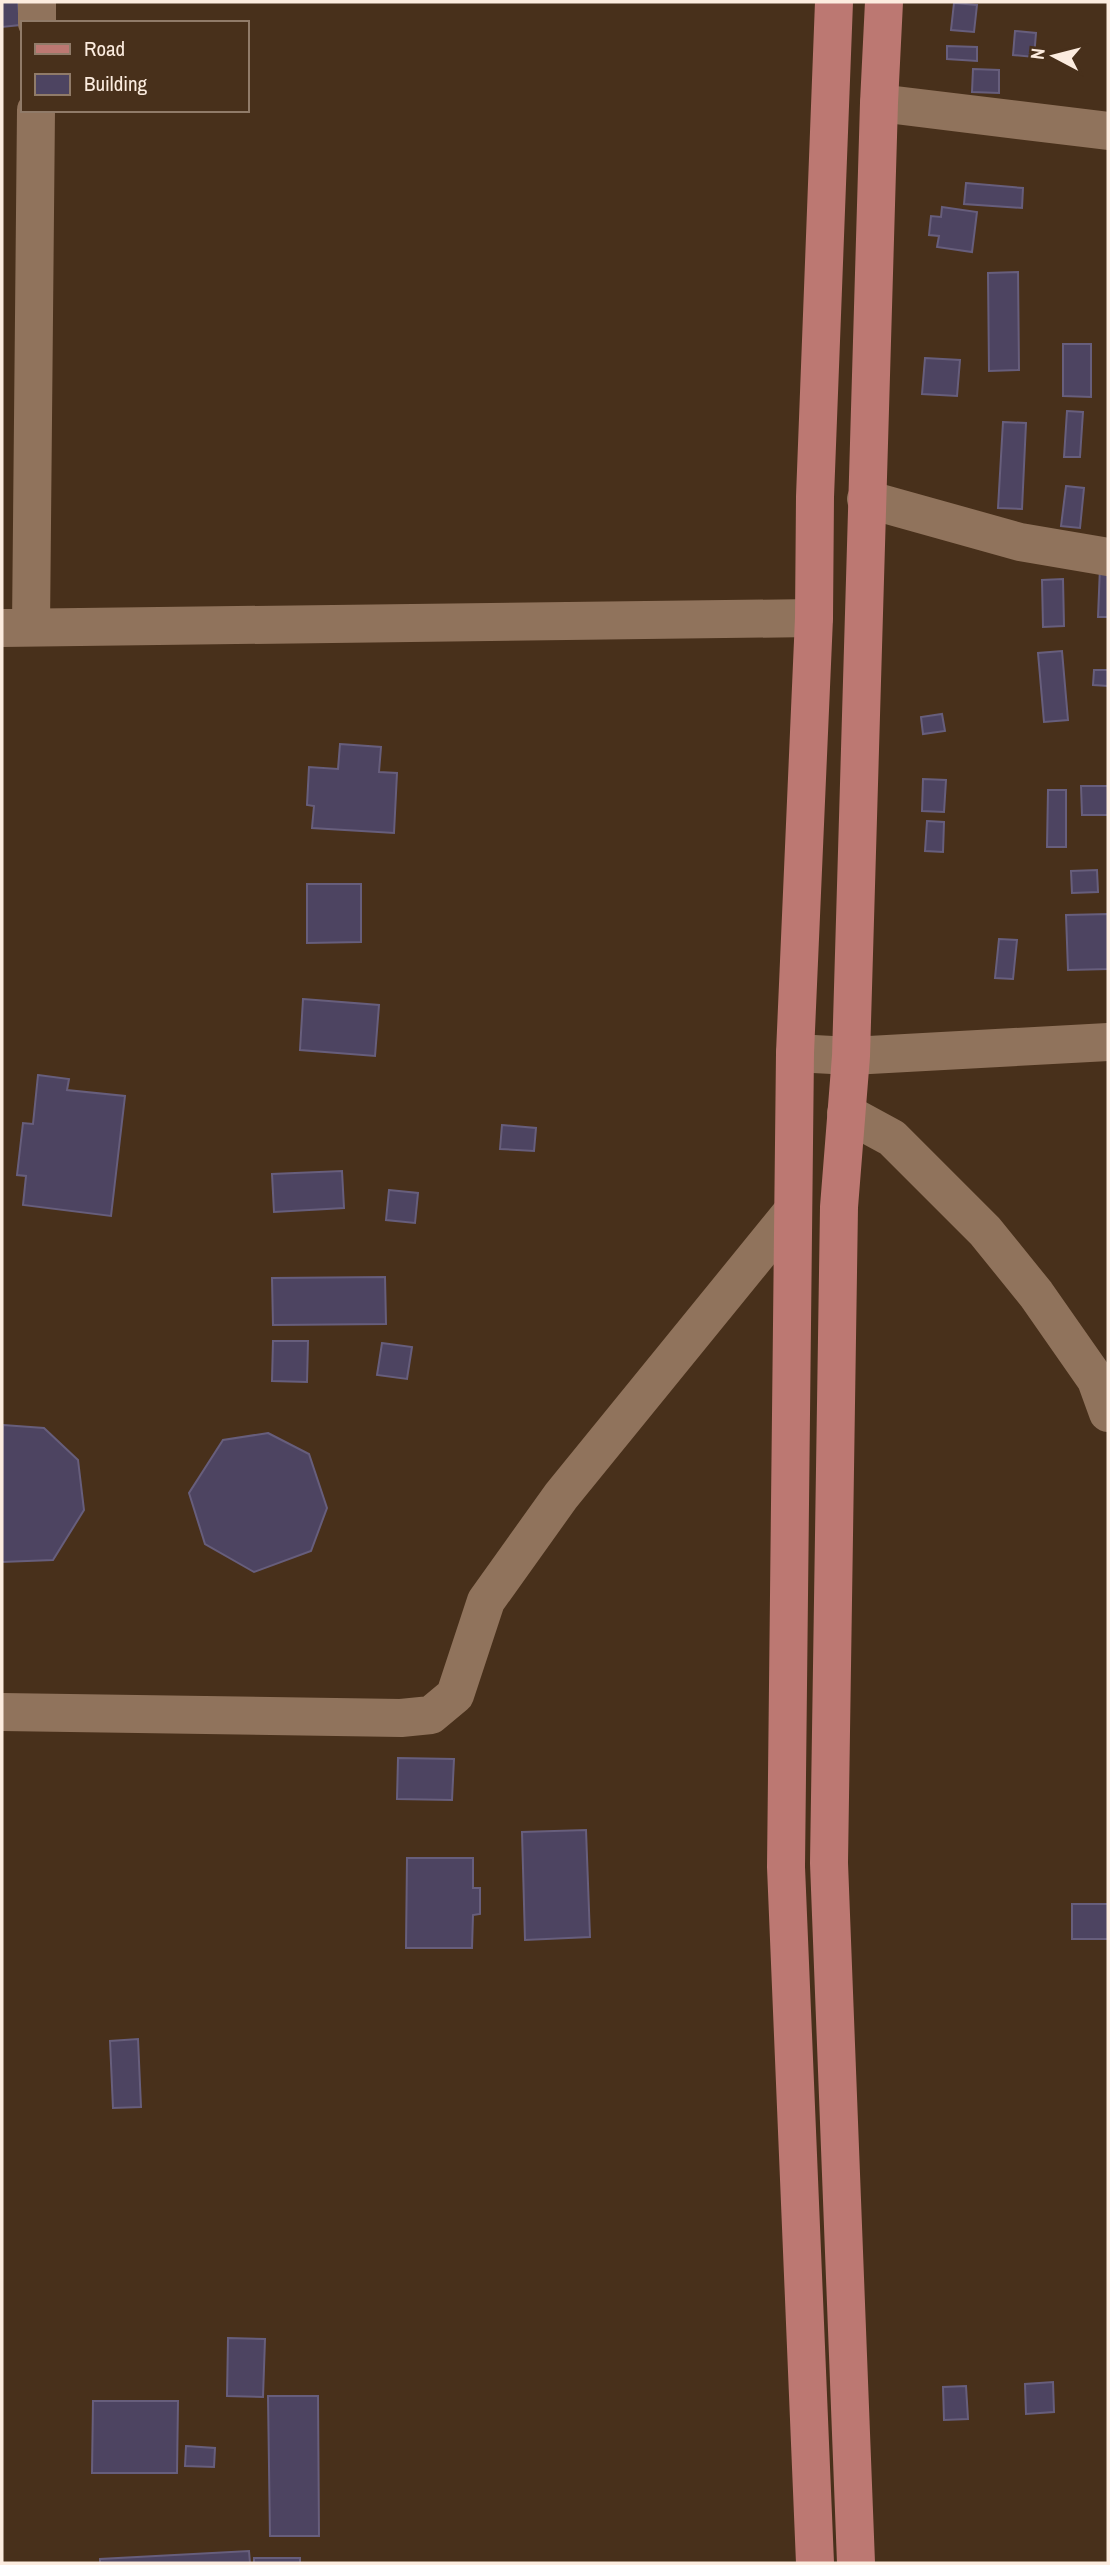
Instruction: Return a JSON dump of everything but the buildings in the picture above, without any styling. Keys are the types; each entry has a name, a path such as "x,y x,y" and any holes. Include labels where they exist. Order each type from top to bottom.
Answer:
{"main road":[{"path":"815,2563 786,1867 795,1053 814,618 814,497 834,2"},
{"path":"856,2563 829,1863 839,1206 851,1056 866,499 884,2"}],"street":[{"path":"37,2 37,21"},
{"path":"879,103 1108,131"},
{"path":"36,112 16,627 814,618"},
{"path":"866,499 1020,542 1108,557"},
{"path":"795,1053 851,1056 1108,1042"},
{"path":"846,1113 892,1138 985,1231 1036,1294 1096,1380 1108,1413"},
{"path":"2,1712 401,1718 431,1715 455,1695 486,1601 561,1496 792,1212"}]}
